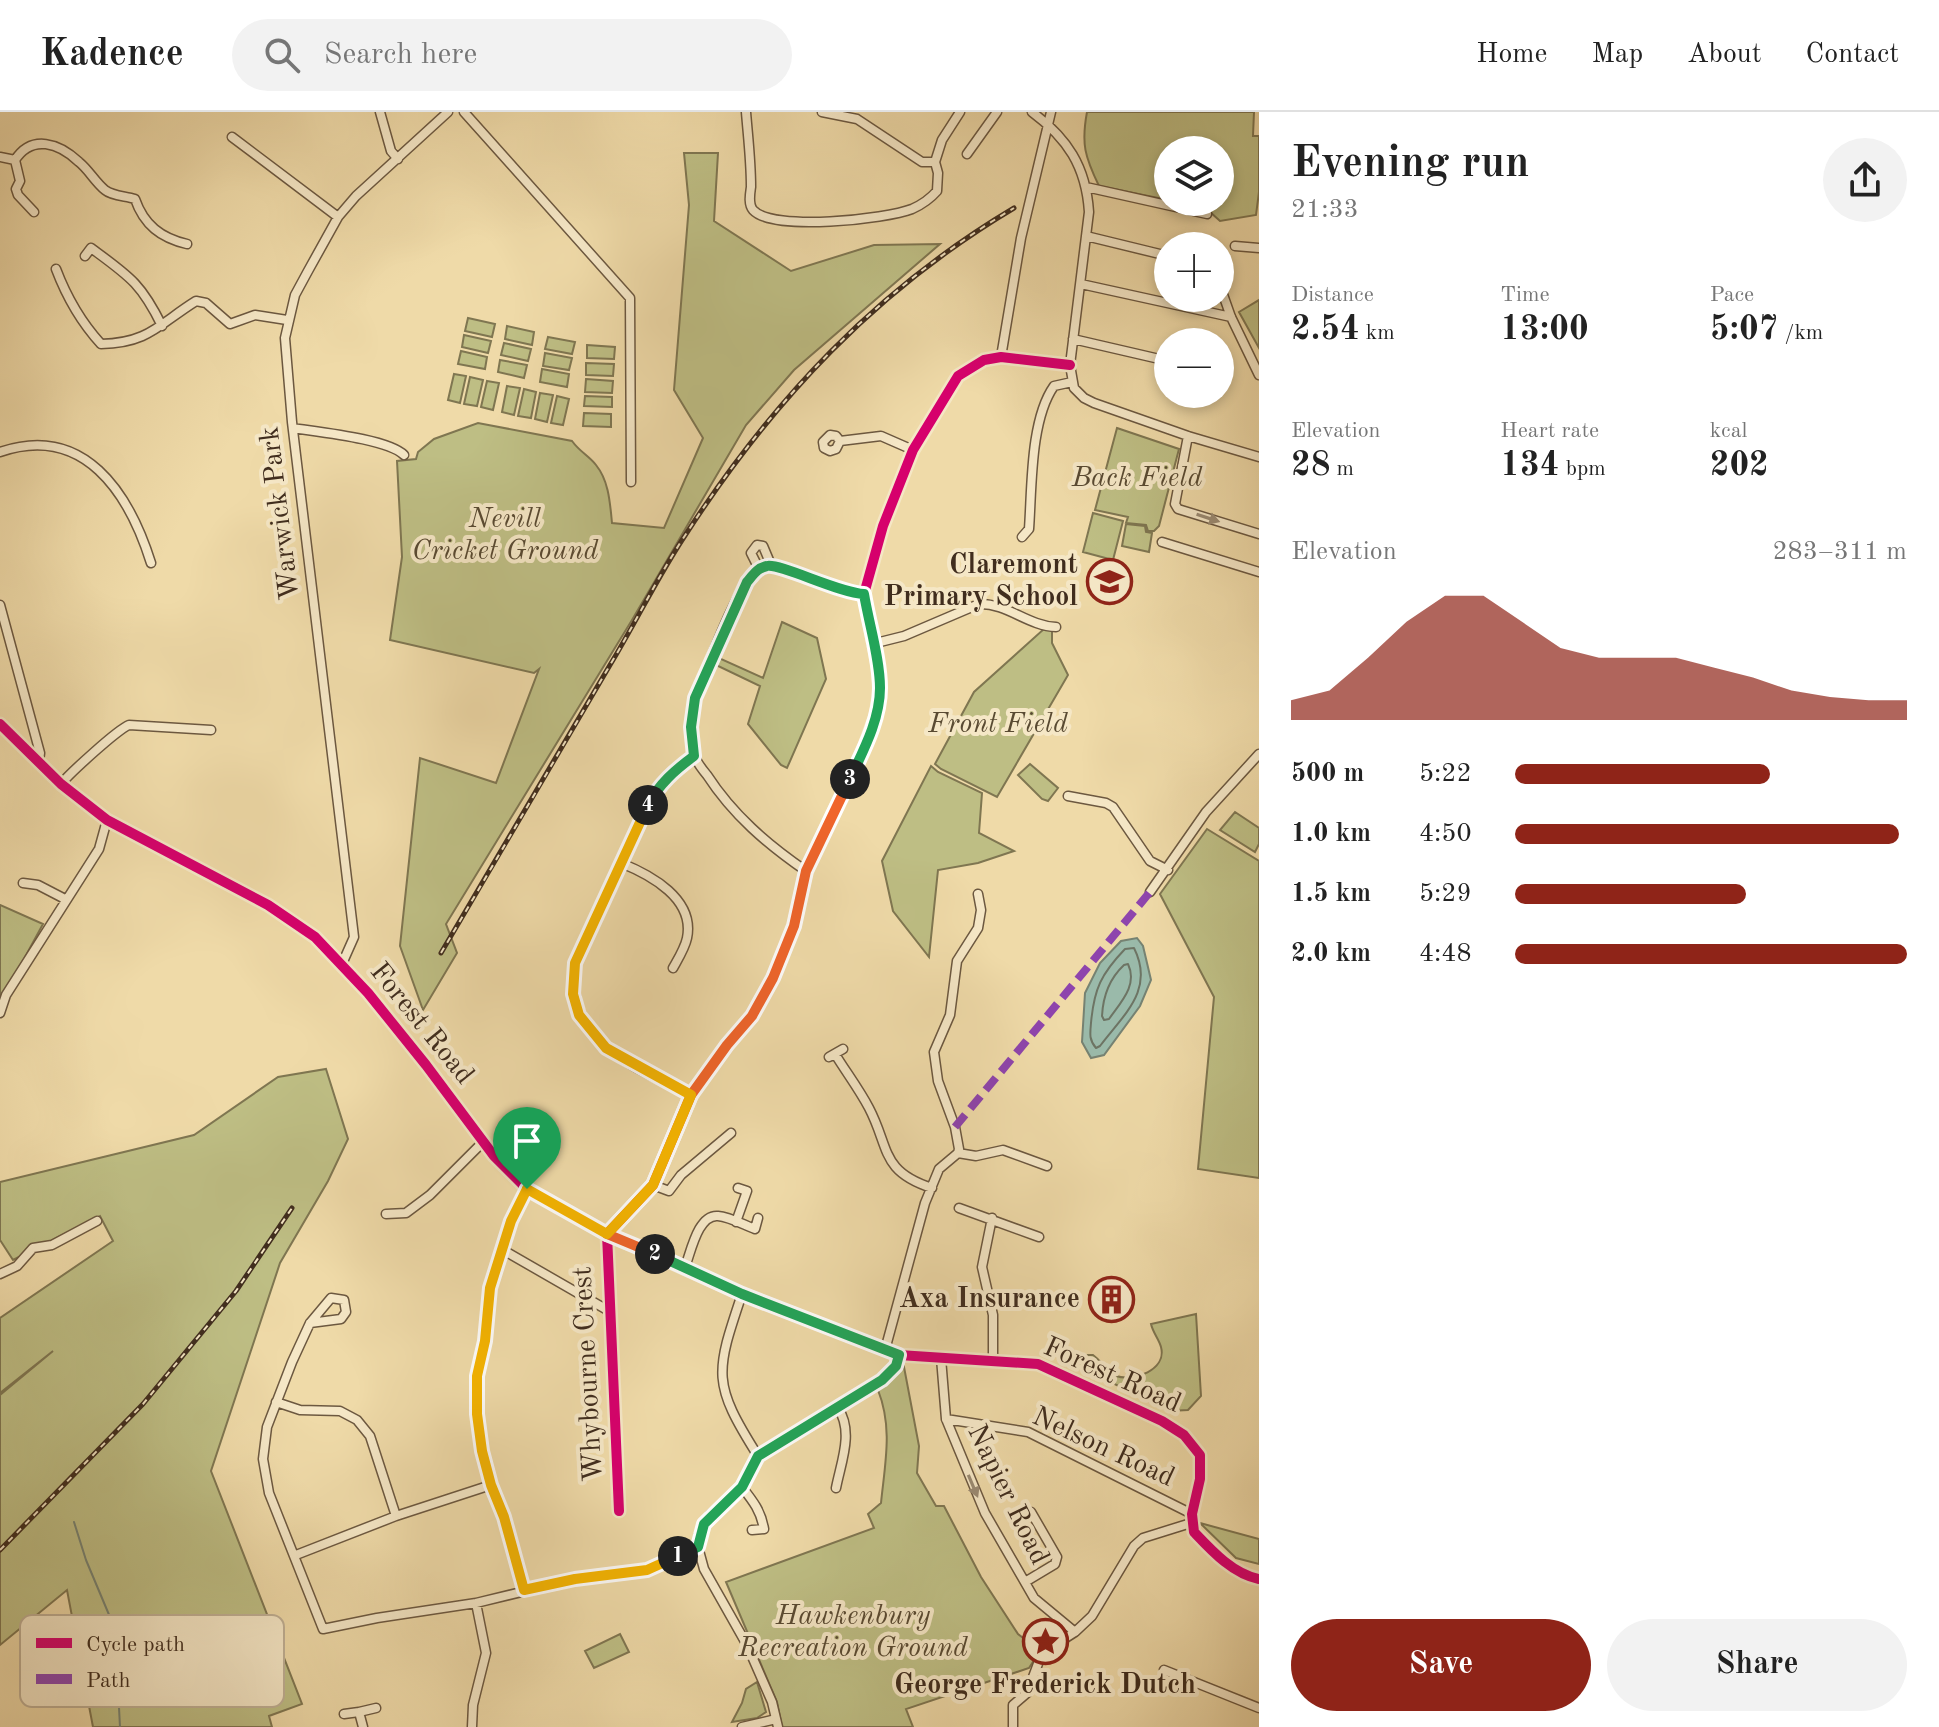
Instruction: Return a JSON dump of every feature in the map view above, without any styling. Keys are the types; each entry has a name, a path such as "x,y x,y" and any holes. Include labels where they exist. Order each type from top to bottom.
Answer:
{"street":[{"path":"380,112 391,151 398,159"},
{"name":"Warwick Park","path":"342,964 354,937 293,428 285,338 287,320 295,295 338,217 367,185 448,112"},
{"path":"464,112 630,298 631,482"},
{"path":"746,112 751,166 750,206 755,213 773,219 814,224 908,210 923,203 937,191 935,162 942,140 960,112"},
{"path":"822,112 857,119 922,162 935,162"},
{"path":"967,154 997,112"},
{"path":"1032,112 1063,138 1086,187 1089,212 1070,365 1077,392 1094,403 1259,457"},
{"path":"1001,357 1021,238 1051,112"},
{"path":"232,137 338,217"},
{"path":"34,212 18,195 16,189 20,181 15,160 22,149 32,144 48,145 78,160 109,193 135,199 152,228 164,237 187,244"},
{"path":"0,157 15,160"},
{"path":"1086,187 1154,202"},
{"path":"1086,236 1154,253"},
{"path":"1235,246 1259,248"},
{"path":"85,256 91,248 135,281 162,326"},
{"path":"56,269 67,299 100,347 138,339 196,301 206,303 230,324 255,315 287,320"},
{"path":"1081,284 1231,317"},
{"path":"1229,312 1259,375"},
{"path":"1073,339 1154,358"},
{"path":"607,1234 653,1185 691,1095 752,1016 773,978 794,926 806,871 864,748 876,715 880,690 864,594 883,526 913,450 958,376 984,360 1001,357 1070,365"},
{"path":"1022,537 1029,529 1037,438 1046,400 1054,386 1072,382"},
{"path":"293,428 397,448 404,455"},
{"path":"840,441 881,436 913,450"},
{"path":"1188,436 1175,504 1178,509 1259,534"},
{"path":"0,452 51,445 74,452 98,467 138,526 151,563"},
{"path":"1162,542 1259,572"},
{"path":"759,569 751,553 757,545 763,546 771,565"},
{"path":"806,871 748,827 719,795 694,756 691,727 695,698 737,600 759,569 771,565 816,583 864,594"},
{"path":"872,644 904,636 979,604 992,604 1043,627 1056,627"},
{"path":"0,605 40,753 39,761"},
{"path":"61,784 70,772 93,756 121,728 129,725 211,730"},
{"name":"Forest Road","path":"2,729 61,784 107,820 268,905 315,937 405,1039 505,1169 527,1189 607,1234 742,1294 885,1350 899,1355 1038,1364 1162,1421 1184,1435 1197,1449 1201,1465 1192,1519"},
{"path":"1150,892 1206,812 1259,754"},
{"path":"691,1095 606,1048 579,1015 573,994 575,963 655,791 674,770 694,756"},
{"path":"1068,796 1113,807 1130,834 1136,853 1168,870"},
{"path":"0,1013 6,995 99,849 107,820"},
{"path":"621,863 645,873 677,899 686,916 687,938 673,968"},
{"path":"23,883 38,885 65,899"},
{"path":"958,1153 958,1137 938,1081 934,1052 950,1015 957,961 978,928 979,899 991,902"},
{"path":"836,1053 868,1107 888,1158 905,1175 932,1188"},
{"path":"653,1185 669,1191 681,1175 731,1133"},
{"path":"386,1214 406,1213 430,1195 483,1142"},
{"path":"885,1350 917,1226 939,1169 958,1153 976,1156 1003,1150 1047,1166"},
{"path":"1034,1173 1037,1163"},
{"path":"736,1222 747,1191 738,1188"},
{"path":"524,1590 482,1451 477,1414 477,1376 485,1341 490,1288 511,1221 527,1189"},
{"path":"959,1208 1039,1237"},
{"path":"685,1267 703,1221 719,1216 755,1229 758,1218"},
{"path":"992,1218 982,1267 993,1315 993,1360"},
{"path":"0,1274 17,1266 33,1248 54,1249 97,1221"},
{"name":"Whybourne Crest","path":"607,1234 619,1511"},
{"name":"Whybourne Crest","path":"503,1250 609,1311"},
{"path":"742,1294 722,1357 723,1382 727,1404 758,1456"},
{"path":"310,1323 267,1427 263,1459 269,1493 323,1629 476,1603 575,1579 647,1570 698,1547"},
{"path":"742,1727 777,1723 747,1645 704,1569 698,1547 699,1535 710,1515 742,1487 758,1456 891,1373 899,1355"},
{"name":"Napier Road","path":"941,1358 946,1419 985,1513 1034,1598 1075,1632"},
{"path":"276,1402 300,1410 340,1411 357,1420 370,1436 396,1516"},
{"path":"836,1488 847,1432 838,1408"},
{"name":"Nelson Road","path":"946,1419 1028,1432 1192,1519"},
{"path":"296,1555 396,1516 491,1485"},
{"path":"742,1487 757,1505 765,1534 752,1530"},
{"path":"1025,1582 1055,1564 1057,1557 1031,1512"},
{"path":"1013,1727 1013,1705 1027,1693 1042,1653 1075,1632 1099,1605 1134,1546 1143,1538 1192,1519 1194,1532 1225,1562 1247,1577 1259,1579"},
{"path":"472,1727 473,1705 486,1653 476,1603"},
{"path":"1164,1670 1259,1708"},
{"path":"344,1714 376,1708"},
{"path":"359,1712 363,1727"}],"green space":[{"path":"1087,112 1254,112 1253,136 1259,136 1256,215 1220,221 1214,216 1234,216 1234,136 1154,136 1154,197 1099,186 1090,167 1084,133"},
{"name":"Nevill Cricket Ground","path":"684,153 718,153 714,221 791,271 874,245 940,244 794,370 746,425 632,620 446,924 457,953 423,1010 400,946 420,758 496,783 539,669 534,673 390,640 402,557 397,461 416,459 418,452 434,439 478,423 572,441 596,465 604,478 612,523 664,528 703,438 674,390 689,205"},
{"path":"1259,300 1259,348 1239,312"},
{"path":"468,318 495,324 492,337 465,331"},
{"path":"507,326 534,332 532,345 505,339"},
{"path":"464,335 491,341 488,353 462,347"},
{"path":"548,337 575,342 572,354 545,349"},
{"path":"504,343 531,349 528,361 501,355"},
{"path":"587,345 615,347 614,359 587,358"},
{"path":"461,351 487,357 485,369 458,364"},
{"path":"545,353 572,358 569,370 543,366"},
{"path":"500,360 527,365 524,378 498,372"},
{"path":"586,363 614,364 613,376 586,375"},
{"path":"542,369 569,374 567,387 540,382"},
{"path":"454,374 466,376 460,403 448,400"},
{"path":"470,377 483,380 477,406 464,404"},
{"path":"586,379 613,381 612,393 585,392"},
{"path":"487,381 499,383 493,410 481,407"},
{"path":"507,386 520,388 514,415 502,412"},
{"path":"524,389 536,392 531,418 518,416"},
{"path":"540,393 553,395 547,422 535,419"},
{"path":"557,396 569,399 563,425 551,423"},
{"path":"585,396 612,397 612,407 584,406"},
{"path":"584,413 611,414 611,427 583,426"},
{"name":"Back Field","path":"1117,428 1179,449 1159,526 1154,531 1148,531 1146,525 1126,523 1128,517 1095,510"},
{"path":"1093,513 1123,521 1113,560 1083,552"},
{"path":"1126,524 1145,526 1146,532 1152,533 1149,552 1122,546"},
{"path":"782,622 817,638 826,679 787,768 781,765 748,724 760,686 716,665 719,658 763,678"},
{"name":"Front Field","path":"1045,628 1052,630 1052,643 1068,675 997,797 935,764 974,692"},
{"path":"1030,764 1058,788 1048,801 1042,799 1018,775"},
{"path":"931,766 982,793 979,833 1014,851 978,863 938,870 929,957 893,911 882,861"},
{"path":"1235,812 1259,828 1259,844 1255,852 1220,830"},
{"path":"1207,829 1259,861 1259,1178 1198,1169 1214,997 1160,894"},
{"path":"0,905 43,924 0,1003"},
{"path":"326,1069 348,1139 328,1181 280,1263 211,1471 267,1615 72,1615 67,1590 37,1615 20,1615 20,1629 0,1645 0,1395 53,1351 0,1393 0,1318 113,1241 100,1216 13,1260 0,1240 0,1182 194,1135 278,1077"},
{"path":"1124,1292 1129,1313 1104,1318 1101,1296"},
{"path":"1196,1314 1201,1396 1188,1410 1169,1411 1074,1364 1076,1355 1093,1355 1116,1376 1140,1376 1154,1368 1162,1355 1151,1324"},
{"name":"Hawkenbury Recreation Ground","path":"904,1367 919,1446 917,1473 936,1506 944,1506 981,1577 1018,1634 1040,1651 1029,1668 906,1709 913,1727 782,1727 777,1702 726,1582 874,1528 868,1514 881,1503 887,1446 883,1404 878,1390"},
{"path":"1200,1523 1259,1539 1259,1564 1236,1558"},
{"path":"620,1634 629,1652 594,1668 585,1651"},
{"path":"284,1658 302,1704 269,1716 272,1727 93,1727 89,1707 284,1707"},
{"path":"757,1682 766,1712 757,1718 732,1722 746,1689"}],"water":[{"path":"1137,938 1143,946 1151,980 1140,1006 1104,1055 1091,1058 1082,1042 1085,993 1100,963 1121,941"}],"waterway":[{"path":"74,1522 109,1615"},
{"path":"119,1707 120,1727"}],"railway":[{"path":"441,953 676,550 755,438 831,352 873,312 964,240 1014,208"},
{"path":"0,1550 143,1404 236,1291 292,1208"}],"marked path":[{"path":"955,1127 1150,892"}],"cycle path":[{"path":"619,1511 607,1234 653,1185 691,1095 752,1016 773,978 794,926 806,871 864,748 876,715 880,690 864,594 883,526 913,450 958,376 984,360 1001,357 1070,365"},
{"path":"0,724 61,784 107,820 268,905 315,937 368,993 494,1156 527,1189 607,1234 742,1294 899,1355 1038,1364 1162,1421 1184,1435 1200,1455 1200,1479 1192,1514 1194,1532 1232,1567 1259,1579"}],"place":[{"name":"Claremont Primary School","path":"1109,582"},
{"name":"Axa Insurance","path":"1111,1300"},
{"name":"George Frederick Dutch","path":"1045,1641"}],"route":[{"path":"527,1189 511,1221 490,1288 485,1341 477,1376 477,1414 482,1451 524,1590 575,1579 647,1570 698,1547 704,1524 742,1487 758,1456 882,1380 896,1366 899,1355 742,1294 607,1234 653,1185 691,1095 752,1016 773,978 794,926 806,871 864,748 876,715 880,690 878,666 864,594 816,583 771,565 759,569 747,582 695,698 691,727 694,756 674,770 655,791 575,963 573,994 579,1015 588,1029 606,1048 691,1095 653,1185 607,1234 527,1189"}]}
